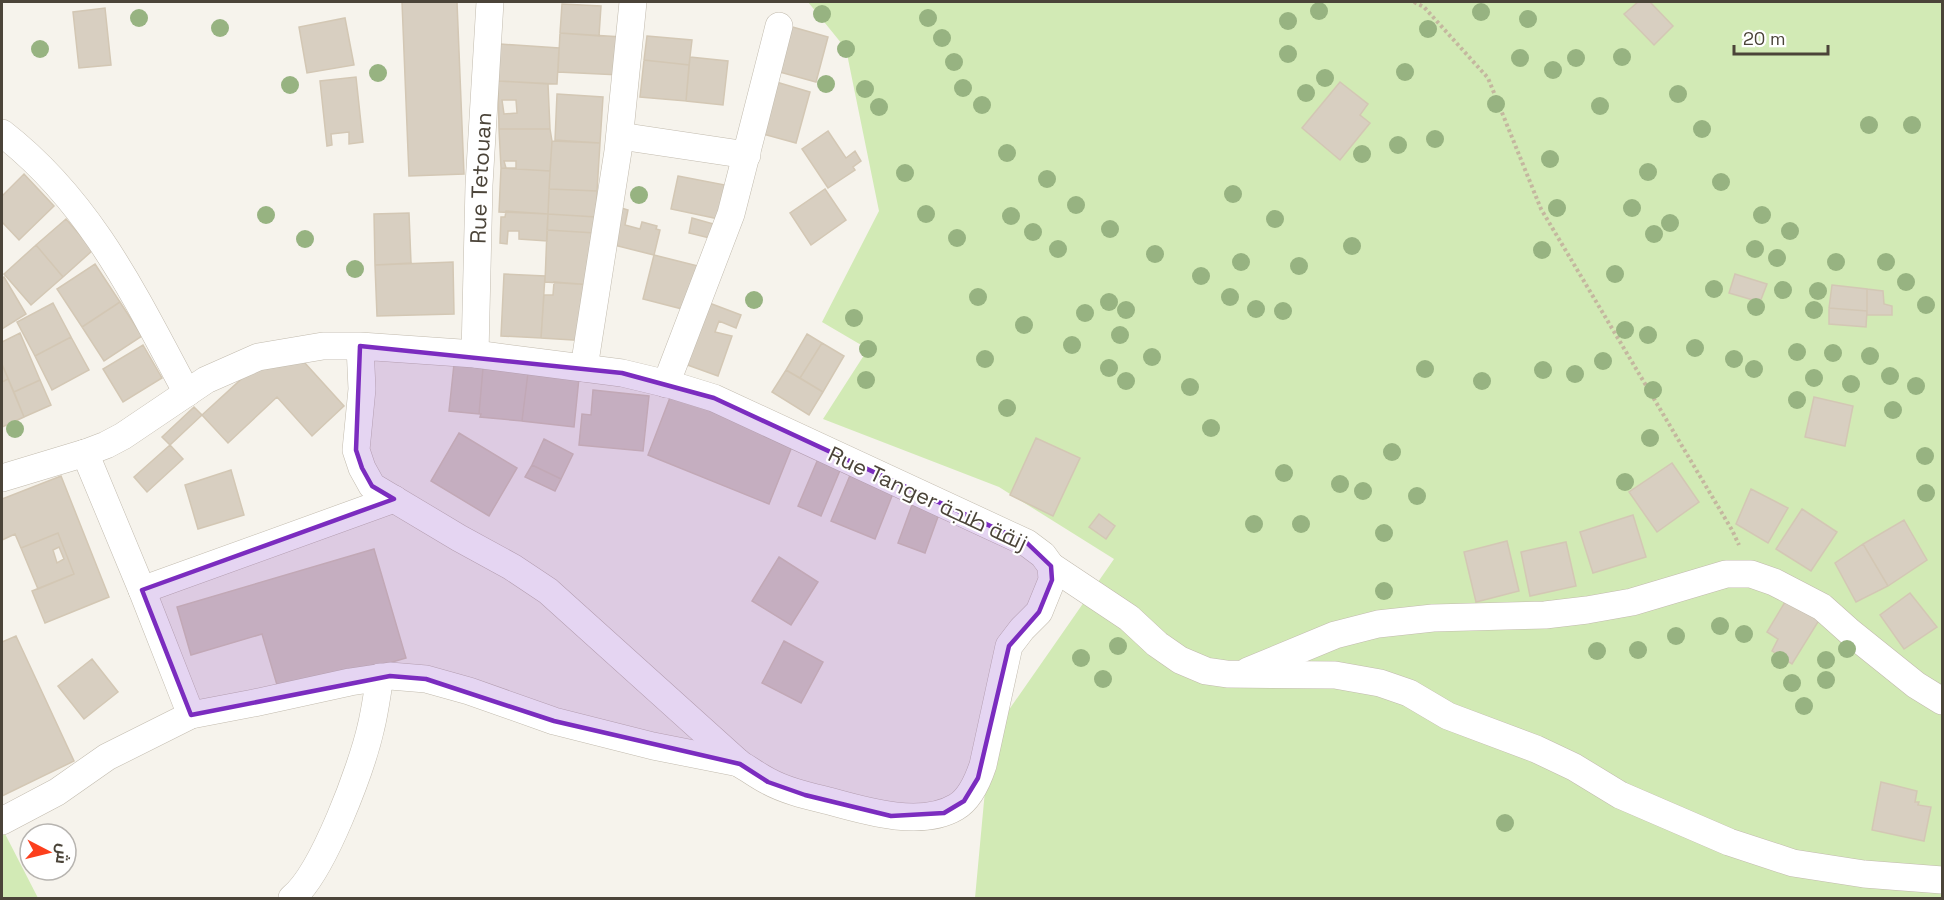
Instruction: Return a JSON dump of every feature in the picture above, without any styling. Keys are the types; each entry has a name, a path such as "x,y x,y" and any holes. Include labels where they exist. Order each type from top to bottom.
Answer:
{"street":[{"name":"Rue Tetouan","path":"475,354 479,185 490,2"},
{"path":"584,368 620,136 633,2"},
{"path":"666,384 731,214 779,26"},
{"path":"2,133 65,193 86,217 119,267 187,393"},
{"path":"620,136 747,155"},
{"name":"Rue Tanger زنقة طنجة","path":"2,478 85,453 123,436 206,380 258,357 323,346 360,346 475,354 622,373 714,399 1027,543 1043,555 1051,566 1052,580 1039,612 1009,646 983,765 964,801 944,813 929,816 891,816 805,795 768,782 740,764 548,591 512,567 372,486 362,468 356,450 362,389 360,346"},
{"path":"85,453 191,715"},
{"path":"142,590 394,500"},
{"path":"1051,566 1129,618 1157,644 1180,660 1206,670 1227,674 1335,675 1380,682 1409,693 1448,716 1536,749 1574,767 1620,795 1729,842 1793,863 1864,874 1942,880"},
{"path":"1239,674 1335,635 1378,624 1433,618 1545,615 1587,610 1632,602 1726,573 1751,574 1774,582 1822,607 1916,685 1942,701"},
{"path":"2,820 57,792 107,757 191,715 350,682 390,676 426,680 469,691 554,721 653,747 740,764"},
{"path":"292,898 310,875 326,848 343,808 372,727 380,677"}],"path":[{"path":"1414,2 1424,7 1488,78 1541,209 1732,530 1751,574"}],"highlighted area":[{"path":"360,346 622,373 714,398 1027,543 1051,566 1052,580 1039,612 1009,646 978,778 964,801 944,813 891,816 805,795 768,782 740,764 554,721 426,679 390,676 191,715 142,590 394,499 372,486 362,468 356,450"}],"green space":[{"path":"808,2 1942,2 1942,898 975,898 990,737 1114,559 999,487 823,419 868,349 822,322 879,211 846,49"},
{"path":"2,828 18,859 18,882 30,882 38,898 2,898"}],"building":[{"path":"402,2 457,2 464,174 409,176"},
{"path":"1638,2 1650,2 1673,26 1654,45 1624,14"},
{"path":"562,4 601,6 599,36 560,33"},
{"path":"105,8 111,65 79,68 73,12"},
{"path":"345,18 354,65 307,73 299,27"},
{"path":"789,26 828,37 816,82 776,71"},
{"path":"560,33 622,37 620,75 558,72"},
{"path":"647,36 692,40 689,65 644,60"},
{"path":"500,44 559,48 557,84 498,81"},
{"path":"690,57 728,61 723,105 686,101"},
{"path":"644,60 689,65 686,101 640,97"},
{"path":"356,77 363,142 349,144 349,132 331,134 332,145 327,146 320,81"},
{"path":"498,81 548,84 550,129 499,129","holes":["502,100 516,100 517,113 504,114"]},
{"path":"773,81 810,92 796,143 759,133"},
{"path":"1340,82 1368,104 1360,115 1370,123 1340,160 1302,128"},
{"path":"557,94 603,97 600,143 555,140"},
{"path":"499,129 550,129 552,141 550,171 501,168","holes":["504,161 516,161 516,168 506,168"]},
{"path":"828,131 846,158 855,151 861,161 853,167 855,170 828,188 802,149"},
{"path":"552,141 600,143 597,191 549,189"},
{"path":"501,168 550,171 548,214 499,212"},
{"path":"24,174 54,206 19,240 2,222 2,196"},
{"path":"678,176 725,185 719,219 671,209"},
{"path":"549,189 597,191 596,217 548,214"},
{"path":"825,189 846,220 811,245 790,213"},
{"path":"615,206 628,210 625,225 640,229 642,222 657,226 656,229 660,230 654,255 606,243"},
{"path":"506,211 548,214 547,241 519,239 519,231 508,231 507,244 500,243 501,217 505,217"},
{"path":"409,213 411,263 375,265 374,214"},
{"path":"548,214 596,217 595,233 547,230"},
{"path":"692,218 717,225 714,239 689,233"},
{"path":"66,219 93,250 63,277 36,245"},
{"path":"547,230 595,233 593,285 545,282"},
{"path":"36,245 63,277 31,305 4,274"},
{"path":"654,255 698,266 686,310 643,299"},
{"path":"453,262 454,314 377,316 375,265"},
{"path":"95,264 120,302 82,327 57,289"},
{"path":"504,274 545,276 541,338 501,336"},
{"path":"1735,274 1767,284 1760,302 1729,293"},
{"path":"4,277 26,314 2,329 2,278"},
{"path":"554,282 593,285 589,341 541,338 544,295 553,295"},
{"path":"1832,285 1867,289 1867,311 1829,308"},
{"path":"1867,289 1883,291 1884,304 1892,306 1892,315 1867,315"},
{"path":"704,301 741,315 736,328 719,321 715,332 732,336 718,376 682,363"},
{"path":"120,302 142,336 104,361 82,327"},
{"path":"53,303 71,337 35,356 17,322"},
{"path":"1829,308 1867,311 1866,327 1829,324"},
{"path":"20,333 40,380 14,392 2,364 2,342"},
{"path":"807,334 822,343 800,378 786,370"},
{"path":"71,337 89,370 52,390 35,356"},
{"path":"284,340 344,406 312,436 277,397 228,443 202,415"},
{"path":"822,343 844,356 823,392 800,378"},
{"path":"143,345 162,378 123,402 103,369"},
{"path":"2,364 8,379 2,382"},
{"path":"454,364 483,368 479,414 449,411"},
{"path":"483,368 528,373 522,421 480,417"},
{"path":"786,370 823,392 809,415 772,392"},
{"path":"528,373 579,378 574,427 522,421"},
{"path":"8,379 24,417 2,427 2,382"},
{"path":"40,380 51,405 24,417 14,392"},
{"path":"593,390 649,396 643,451 579,445 582,414 591,415"},
{"path":"671,395 793,444 769,504 648,455"},
{"path":"1814,397 1853,406 1845,446 1805,437"},
{"path":"194,407 202,415 170,445 162,437"},
{"path":"459,433 517,468 489,516 431,481"},
{"path":"1036,438 1080,458 1053,516 1010,495"},
{"path":"544,439 573,454 561,479 532,465"},
{"path":"170,445 183,459 147,492 134,477"},
{"path":"818,459 841,468 821,516 798,506"},
{"path":"1672,463 1699,502 1657,532 1629,492"},
{"path":"532,465 561,479 555,491 525,477"},
{"path":"231,470 244,515 198,529 185,485"},
{"path":"851,473 894,491 875,539 831,521"},
{"path":"61,476 109,597 45,623 32,591 74,574 58,533 21,548 15,534 2,540 2,499"},
{"path":"1751,489 1788,508 1768,543 1736,524"},
{"path":"912,505 939,514 925,553 898,543"},
{"path":"1802,509 1837,532 1811,571 1776,549"},
{"path":"1099,514 1115,526 1106,539 1089,527"},
{"path":"1633,515 1646,557 1593,573 1580,532"},
{"path":"1904,520 1927,560 1888,586 1863,544"},
{"path":"58,533 74,574 38,589 21,548","holes":["59,547 64,559 57,563 53,550"]},
{"path":"1507,541 1519,591 1476,602 1464,552"},
{"path":"1566,542 1576,586 1530,596 1521,552"},
{"path":"1863,544 1888,586 1856,602 1835,563"},
{"path":"374,549 406,658 280,695 262,634 191,655 177,607"},
{"path":"779,557 818,582 791,625 752,601"},
{"path":"1910,593 1937,627 1904,649 1880,615"},
{"path":"1788,597 1821,617 1792,664 1772,651 1778,639 1767,632"},
{"path":"16,636 74,761 2,796 2,642"},
{"path":"784,641 823,662 801,703 762,683"},
{"path":"92,659 118,692 84,719 58,686"},
{"path":"1881,782 1917,791 1915,802 1919,802 1918,805 1931,807 1924,841 1872,830"}]}
